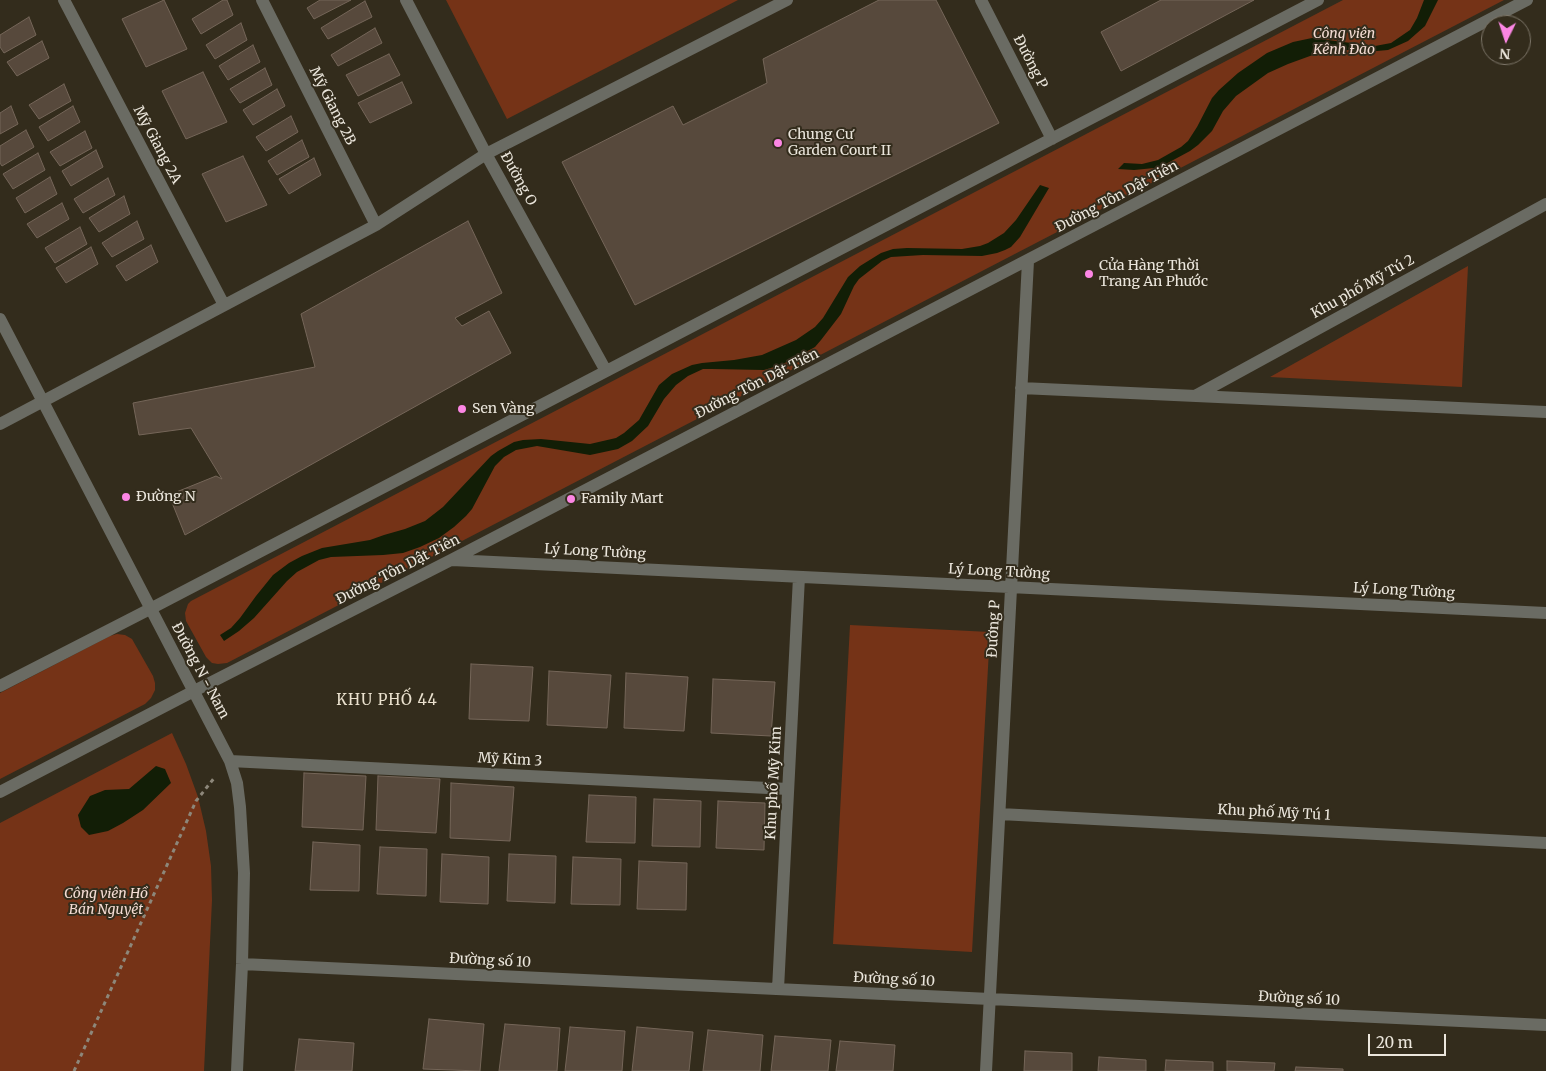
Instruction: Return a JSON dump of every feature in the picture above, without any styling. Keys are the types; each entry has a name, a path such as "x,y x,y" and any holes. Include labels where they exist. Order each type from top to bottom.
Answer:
{"street":[{"name":"Mỹ Giang 2A","path":"64,0 224,305"},
{"name":"Mỹ Giang 2B","path":"262,0 376,225"},
{"name":"Đường O","path":"406,0 486,154 606,371"},
{"path":"0,424 42,400 376,225 486,154 787,0"},
{"name":"Đường P","path":"981,0 1052,138"},
{"path":"0,686 1318,0"},
{"name":"Đường Tôn Dật Tiên","path":"0,792 451,560 1527,0"},
{"name":"Khu phố Mỹ Tú 2","path":"1194,396 1546,204"},
{"name":"Đường P","path":"986,1071 1028,260"},
{"name":"Đường N - Nam","path":"0,320 230,761 237,783 244,873 237,1071"},
{"path":"1021,388 1546,412"},
{"name":"Lý Long Tường","path":"451,560 1546,613"},
{"name":"Khu phố Mỹ Kim","path":"778,989 799,577"},
{"name":"Mỹ Kim 3","path":"230,761 788,789"},
{"name":"Khu phố Mỹ Tú 1","path":"1000,814 1546,843"},
{"name":"Đường số 10","path":"242,964 1546,1025"}],"path":[{"path":"74,1071 196,801 230,761"}],"green space":[{"path":"446,0 738,0 507,119"},
{"name":"Công viên Kênh Đào","path":"1343,0 1504,0 227,663 212,663 206,657 186,621 185,613 191,601"},
{"path":"1468,266 1462,387 1270,377"},
{"path":"850,625 990,632 972,952 833,944"},
{"path":"117,634 125,635 132,639 153,676 155,690 151,698 145,704 0,779 0,693"},
{"name":"Công viên Hồ Bán Nguyệt","path":"172,733 198,797 206,831 211,866 212,900 204,1071 0,1071 0,823"}],"shaded area":[{"path":"1424,0 1438,0 1425,26 1408,41 1388,50 1321,52 1288,64 1268,73 1236,96 1223,111 1212,131 1190,151 1164,165 1154,168 1118,169 1124,163 1142,164 1158,160 1181,147 1188,141 1212,98 1219,90 1238,73 1267,53 1293,42 1312,38 1375,46 1391,43 1410,30"},
{"path":"1040,185 1049,188 1020,237 1011,247 997,253 982,256 923,255 891,257 882,261 859,279 841,314 815,347 781,365 764,370 703,369 688,376 676,385 664,399 648,426 632,441 618,449 590,455 537,446 516,450 504,457 495,466 472,509 466,516 439,538 403,553 331,557 319,560 297,572 254,618 239,631 224,641 220,635 231,628 240,618 273,575 289,563 322,548 370,540 425,521 443,507 491,456 514,442 541,439 590,444 616,438 639,420 659,385 672,374 692,365 762,355 796,340 815,327 823,318 848,277 860,266 881,253 893,249 907,248 962,249 988,243 1004,233 1016,220"},
{"path":"156,766 165,769 171,783 143,810 108,831 89,835 81,827 78,815 90,796 105,790 129,789"}],"building":[{"path":"164,0 187,49 146,67 122,19"},
{"path":"223,0 227,0 233,15 201,34 192,19"},
{"path":"320,0 351,0 314,19 307,8"},
{"name":"Chung Cư Garden Court II","path":"879,0 936,0 999,123 635,305 562,162 673,106 683,125 767,83 763,59"},
{"path":"1161,0 1254,0 1121,71 1101,32"},
{"path":"365,1 372,17 328,39 321,28"},
{"path":"29,17 36,35 4,53 0,47 0,35"},
{"path":"241,23 247,40 215,59 206,45"},
{"path":"375,28 382,43 338,66 331,55"},
{"path":"42,41 49,58 17,76 7,62"},
{"path":"253,45 260,62 228,80 219,66"},
{"path":"389,54 400,75 358,96 346,75"},
{"path":"265,68 272,85 240,103 230,89"},
{"path":"203,72 227,122 186,139 162,91"},
{"path":"402,82 412,103 370,123 358,103"},
{"path":"64,84 71,101 39,119 29,105"},
{"path":"277,89 285,106 253,125 243,110"},
{"path":"11,106 18,124 0,134 0,113"},
{"path":"73,106 80,122 48,141 39,127"},
{"path":"291,116 298,132 266,151 256,137"},
{"path":"26,130 34,147 2,166 0,163 0,146"},
{"path":"85,131 92,148 60,166 50,152"},
{"path":"302,140 309,157 277,175 268,161"},
{"path":"96,150 103,167 71,186 62,171"},
{"path":"38,153 45,170 13,189 3,174"},
{"path":"243,156 267,205 226,222 202,174"},
{"path":"314,158 321,175 289,194 279,179"},
{"path":"50,177 57,194 25,213 16,198"},
{"path":"108,178 115,195 83,213 74,199"},
{"path":"124,196 130,214 99,232 89,218"},
{"path":"62,203 69,219 37,238 27,224"},
{"path":"137,221 144,239 112,257 102,243"},
{"path":"468,221 502,293 455,318 462,326 489,311 511,353 185,535 169,495 216,476 222,479 191,428 139,435 133,403 315,367 301,314"},
{"path":"80,227 87,244 55,263 45,248"},
{"path":"151,245 158,262 126,281 116,266"},
{"path":"91,247 98,264 66,283 56,268"},
{"path":"471,664 533,667 529,721 469,719"},
{"path":"549,671 611,675 607,728 547,725"},
{"path":"626,673 688,677 684,731 624,728"},
{"path":"713,679 775,682 771,736 711,733"},
{"path":"304,773 366,776 363,830 302,827"},
{"path":"378,776 440,779 436,833 376,830"},
{"path":"451,783 514,787 510,841 450,838"},
{"path":"589,795 636,797 635,843 586,842"},
{"path":"654,799 701,801 700,847 652,846"},
{"path":"718,801 765,803 764,850 716,848"},
{"path":"313,842 360,845 359,891 310,890"},
{"path":"380,847 427,849 426,896 377,894"},
{"path":"442,854 489,857 488,904 440,902"},
{"path":"509,854 556,856 555,903 507,901"},
{"path":"573,857 621,859 620,905 571,904"},
{"path":"639,861 687,863 686,910 637,909"},
{"path":"429,1019 484,1024 480,1071 423,1069"},
{"path":"505,1024 560,1028 557,1071 499,1071"},
{"path":"570,1027 625,1031 622,1071 565,1071"},
{"path":"637,1027 693,1032 689,1071 632,1071"},
{"path":"708,1030 763,1035 760,1071 703,1071"},
{"path":"775,1036 831,1040 828,1071 771,1071"},
{"path":"299,1039 354,1043 352,1071 295,1071"},
{"path":"840,1041 895,1045 893,1071 836,1071"},
{"path":"1025,1051 1072,1053 1072,1071 1024,1071"},
{"path":"1099,1057 1146,1060 1146,1071 1098,1071"},
{"path":"1166,1060 1213,1062 1213,1071 1165,1071"},
{"path":"1227,1061 1275,1063 1274,1071 1227,1071"},
{"path":"1296,1067 1343,1069 1343,1071 1295,1071"}],"place":[{"name":"Chung Cư Garden Court II","path":"778,143"},
{"name":"Cửa Hàng Thời Trang An Phước","path":"1089,274"},
{"name":"Sen Vàng","path":"462,409"},
{"name":"Đường N","path":"126,497"},
{"name":"Family Mart","path":"571,499"}],"district":[{"name":"KHU PHỐ 44","path":"387,701"}]}
